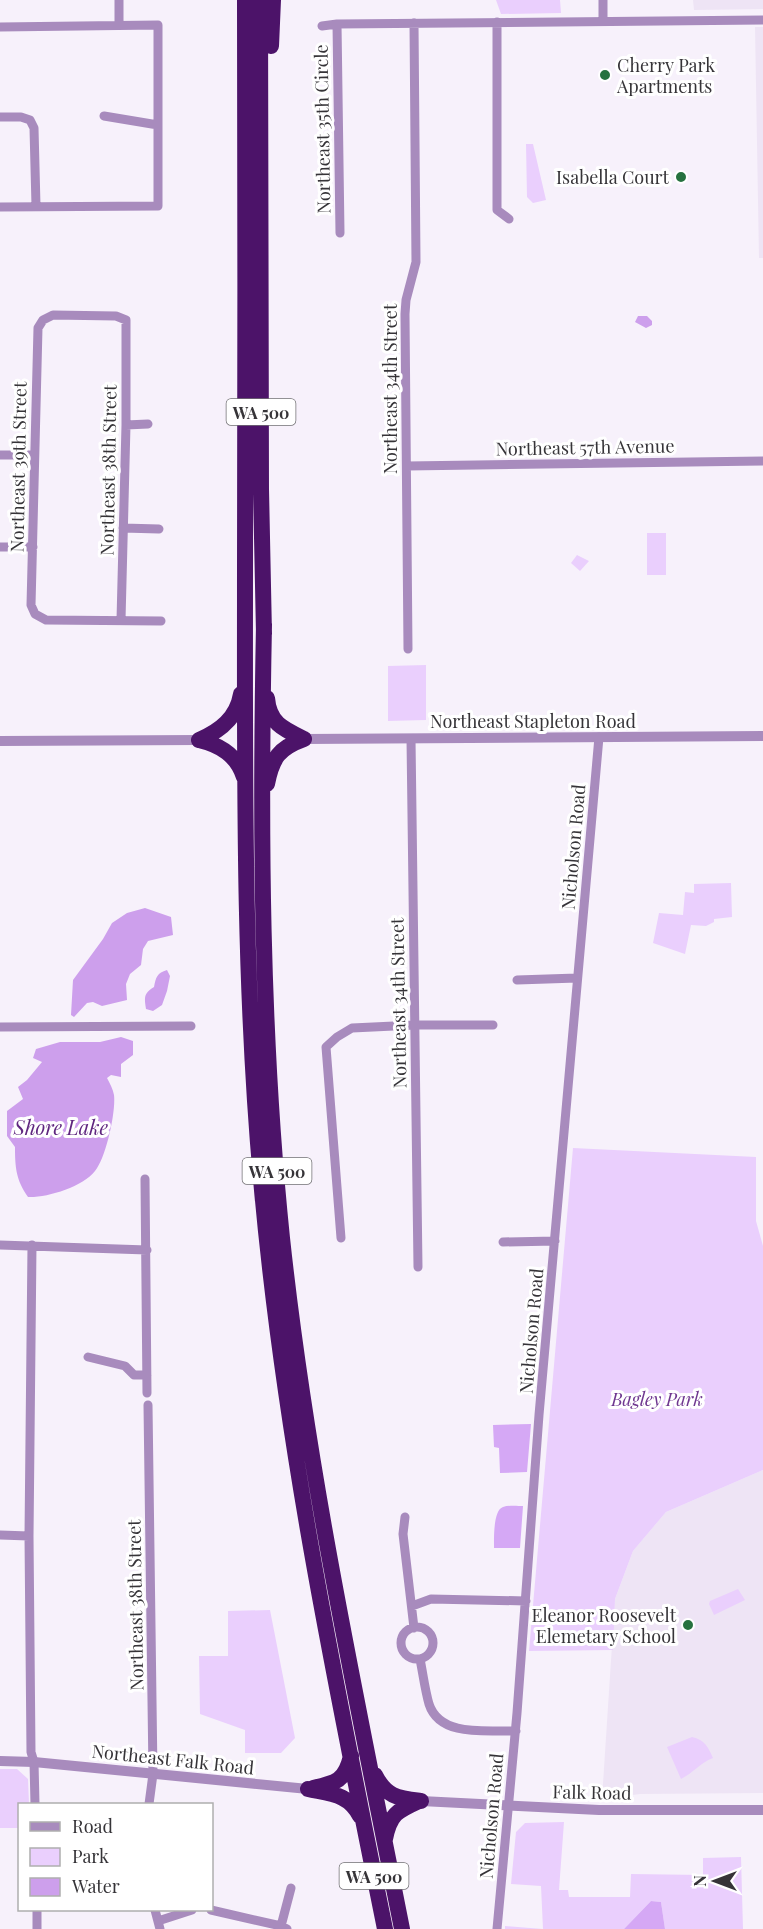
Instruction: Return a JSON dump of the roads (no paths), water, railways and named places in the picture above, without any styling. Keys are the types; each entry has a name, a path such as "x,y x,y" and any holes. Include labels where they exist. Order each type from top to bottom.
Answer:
{"highway":[{"path":"237,0 244,236"},
{"name":"WA 500","path":"245,0 245,781 247,932 257,1133 269,1259 294,1446 363,1822 385,1929"},
{"name":"WA 500","path":"260,0 261,489 264,624 262,739 266,1024 290,1303 319,1498 402,1929"},
{"path":"261,200 268,118 273,0"},
{"path":"264,624 268,711 280,726 304,739"},
{"path":"199,740 222,727 237,709 241,697 245,628"},
{"path":"263,863 267,783 270,769 281,750 304,739"},
{"path":"199,740 212,743 227,752 242,770 245,781"},
{"path":"308,1789 337,1781 344,1775 351,1755"},
{"path":"369,1764 378,1782 387,1792 397,1797 421,1801"},
{"path":"308,1789 335,1794 346,1799 355,1806 363,1822"},
{"path":"385,1840 387,1827 392,1817 402,1809 421,1801"}],"street":[{"path":"119,0 119,25"},
{"path":"603,0 603,21"},
{"path":"322,26 763,20"},
{"path":"497,22 497,210 509,219"},
{"name":"Northeast 34th Street","path":"408,649 406,300 416,262 414,23"},
{"name":"Northeast 35th Circle","path":"338,24 340,233"},
{"path":"0,27 158,25 158,206 0,207"},
{"path":"104,116 158,125"},
{"path":"0,117 21,117 30,120 34,128 36,206"},
{"name":"Northeast 39th Street","path":"121,620 46,620 35,615 32,605 34,455 38,328 43,320 53,315 116,316 126,320"},
{"name":"Northeast 38th Street","path":"121,620 126,320"},
{"path":"126,425 148,424"},
{"path":"0,455 34,455"},
{"name":"Northeast 57th Avenue","path":"407,466 763,461"},
{"path":"123,528 159,529"},
{"path":"0,547 33,547"},
{"path":"121,620 161,621"},
{"name":"Northeast Stapleton Road","path":"304,739 763,736"},
{"name":"Nicholson Road","path":"497,1929 516,1731 555,1241 599,737"},
{"name":"Northeast 34th Street","path":"411,739 418,1267"},
{"path":"0,741 199,740"},
{"path":"517,980 577,978"},
{"path":"341,1238 326,1047 352,1028 493,1025"},
{"path":"0,1027 191,1026"},
{"path":"145,1179 147,1393"},
{"path":"503,1242 555,1241"},
{"path":"0,1245 147,1250"},
{"path":"33,1245 29,1536 31,1752 34,1762 35,1803"},
{"path":"88,1356 125,1366 134,1375 147,1375"},
{"name":"Northeast 38th Street","path":"148,1405 153,1774 148,1803"},
{"path":"405,1516 403,1534 414,1628"},
{"path":"0,1535 29,1536"},
{"path":"412,1606 431,1599 526,1601"},
{"path":"414,1628 421,1628 427,1632 432,1642 429,1653 420,1659 408,1656 403,1652 401,1645 405,1633 414,1628"},
{"path":"420,1659 430,1707 441,1722 454,1729 516,1731"},
{"name":"Northeast Falk Road","path":"0,1761 34,1762 308,1789"},
{"name":"Falk Road","path":"421,1801 599,1810 763,1810"},
{"path":"213,1910 284,1927 291,1888"},
{"path":"37,1911 37,1929"},
{"path":"159,1925 190,1911"}],"water":[{"path":"638,316 647,316 652,321 652,325 646,328 635,322"},
{"path":"145,908 171,917 173,935 148,941 143,949 141,965 130,974 126,984 127,1000 102,1006 93,1002 87,1003 74,1017 71,1015 73,980 112,923 127,913"},
{"path":"167,970 170,976 162,1005 153,1011 146,1009 145,998 148,991 154,987 159,974"},
{"name":"Shore Lake","path":"121,1037 133,1041 133,1055 121,1064 121,1077 111,1075 107,1078 114,1095 114,1103 109,1134 99,1165 89,1177 73,1187 28,1197 17,1173 15,1147 7,1136 7,1111 23,1099 18,1087 42,1062 33,1058 36,1049 60,1042 100,1042"}],"place":[{"name":"Cherry Park Apartments","path":"605,75"},
{"name":"Isabella Court","path":"681,177"},
{"name":"Eleanor Roosevelt Elemetary School","path":"688,1625"}],"park label":[{"name":"Bagley Park","path":"657,1399"}]}
